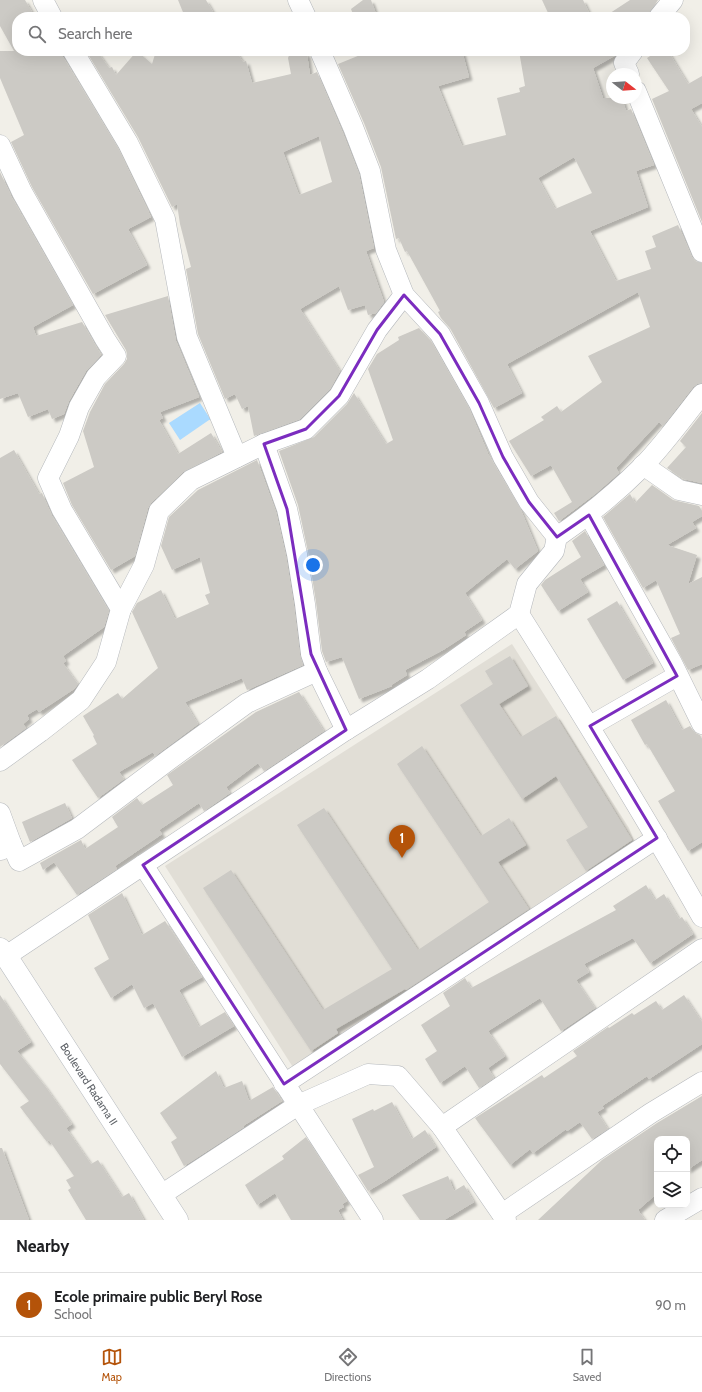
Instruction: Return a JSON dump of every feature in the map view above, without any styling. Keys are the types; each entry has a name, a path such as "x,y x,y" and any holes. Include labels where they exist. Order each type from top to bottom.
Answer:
{"street":[{"path":"43,0 49,12"},
{"path":"298,0 304,12"},
{"path":"663,12 673,0"},
{"path":"77,56 128,143 165,219 187,337 238,457"},
{"path":"322,56 353,127 370,171 386,250 404,295 440,334 479,403 503,457 530,502 558,537"},
{"path":"626,68 624,63 629,56"},
{"path":"641,104 702,252"},
{"path":"0,145 22,192 116,356 96,377 79,407 69,436 48,478 62,510 121,609"},
{"path":"0,761 81,700 106,662 121,609 144,565 160,512 190,480 264,444 306,429 339,396 377,330 404,295"},
{"path":"3,953 142,865 346,730 428,679 519,614 527,584 554,551 558,537 589,514 643,465 659,448 702,394"},
{"path":"264,444 287,509 297,554 311,654 317,671 346,730"},
{"path":"643,465 679,490 702,495"},
{"path":"589,514 672,663 677,676 702,724"},
{"path":"519,614 590,726 702,917"},
{"path":"0,813 5,847 19,860 77,829 247,703 317,671"},
{"path":"590,726 677,676"},
{"path":"284,1084 657,838"},
{"path":"142,865 373,1220"},
{"path":"442,1127 702,949"},
{"name":"Boulevard Radama II","path":"3,953 177,1220"},
{"path":"161,1195 298,1105 368,1074 398,1076 442,1127 504,1217 651,1113 702,1082"},
{"path":"665,1220 702,1198"}],"highlighted area":[{"path":"404,295 440,334 479,403 503,457 529,502 557,537 589,515 677,676 590,726 657,838 284,1084 143,865 346,730 311,654 287,509 264,444 306,429 339,396 377,330"}],"shaded area":[{"path":"512,644 629,828 638,850 296,1072 165,866"}],"water":[{"path":"200,403 211,420 180,440 169,423"}],"building":[{"path":"0,0 25,0 32,12 12,12 12,47 0,26"},
{"path":"178,0 206,0 213,12 183,12"},
{"path":"363,0 371,0 375,12 352,12 351,9"},
{"path":"542,0 583,0 589,12 548,12"},
{"path":"630,0 658,0 650,12 612,12"},
{"path":"0,51 12,51 12,56 63,56 118,148 151,217 128,229 147,265 93,294 32,187 11,142 24,135 0,78"},
{"path":"89,56 101,56 109,68 112,67 116,75 133,56 143,56 152,64 154,56 239,56 243,62 246,61 252,83 291,74 289,56 307,56 310,75 317,72 359,174 374,248 366,251 384,302 376,313 368,315 365,305 348,310 339,286 300,309 340,371 330,389 300,419 254,436 248,406 242,409 235,394 225,399 198,334 186,269 191,267 180,224 177,204 172,207 138,137","holes":["319,136 332,182 299,195 283,152"]},
{"path":"358,56 463,56 469,77 438,86 462,146 506,135 497,98 520,92 519,88 525,86 520,56 614,56 593,68 603,98 606,98 606,104 624,104 626,111 631,109 654,165 636,171 648,207 590,231 616,281 651,269 645,251 656,247 652,236 678,225 692,257 695,261 702,263 702,383 693,387 663,426 659,422 616,468 619,473 595,494 559,521 554,513 572,502 551,465 531,476 509,441 544,420 541,417 557,406 561,412 602,382 588,356 650,327 638,292 507,364 522,393 494,408 450,328 441,318 438,312 440,311 407,251 405,252 399,238 396,239 381,167 364,123 338,64","holes":["574,157 592,193 555,209 538,178"]},
{"path":"650,56 671,56 688,84 702,76 702,103 691,109 702,127 702,222 652,99 669,91 647,58"},
{"path":"0,172 12,198 73,305 33,327 36,336 82,322 101,355 86,371 69,401 64,414 52,419 48,409 28,417 18,393 0,399"},
{"path":"168,296 176,341 199,397 160,412 163,418 159,420 178,454 211,433 222,452 183,472 151,503 148,508 135,556 111,570 72,505 63,483 94,467 83,431 90,412 105,384 127,359 126,350 105,315"},
{"path":"419,328 431,341 469,408 488,454 520,508 538,551 515,569 507,559 465,593 482,620 464,632 466,635 443,650 405,670 407,675 391,685 392,686 359,699 342,657 326,662 322,651 308,552 298,505 279,451 314,437 347,404 354,393 386,444 393,440 368,369 377,354 399,340 398,337"},
{"path":"702,413 702,483 684,479 667,468 686,447 680,441"},
{"path":"14,450 39,494 42,493 52,516 109,611 104,627 63,656 66,661 63,663 78,684 74,689 39,712 37,709 27,715 29,719 23,724 26,728 0,747 0,458"},
{"path":"257,460 276,512 286,556 300,655 303,665 247,690 242,678 185,702 198,724 155,756 153,752 119,772 124,779 98,798 72,760 97,744 93,736 94,735 83,716 118,693 122,699 158,668 132,612 137,603 161,590 175,619 209,604 205,595 210,593 200,557 172,570 161,546 169,517 198,490"},
{"path":"652,485 673,500 699,506 702,511 702,516 692,522 696,528 667,545 697,555 688,584 702,577 702,664 688,670 671,638 680,634 656,580 643,588 603,517 630,494 635,503"},
{"path":"585,531 604,565 580,579 588,592 558,611 541,585 545,580 581,557 572,541"},
{"path":"617,601 653,663 623,680 587,619"},
{"path":"510,656 528,686 499,704 521,737 556,716 632,840 586,871 566,840 588,827 556,776 522,799 460,705 493,684 485,671"},
{"path":"299,692 324,731 264,771 258,763 226,787 230,793 204,811 199,803 159,830 162,834 115,866 117,869 77,895 54,862 43,870 40,863 81,840 85,849 118,827 112,817 137,798 142,805 173,785 167,775 256,712"},
{"path":"666,700 682,730 690,726 695,733 700,735 702,739 702,842 688,851 658,801 675,791 647,744 645,745 631,720"},
{"path":"422,746 481,836 509,818 526,845 498,862 529,909 406,990 405,989 336,1029 338,1033 311,1051 203,888 231,870 323,1010 392,969 297,825 324,808 418,950 489,902 397,764"},
{"path":"65,803 72,818 30,842 22,822"},
{"path":"646,885 655,900 664,894 679,919 682,917 693,934 650,963 633,938 584,964 589,972 576,980 595,1008 561,1031 540,998 488,1031 505,1056 488,1068 494,1078 479,1088 465,1066 440,1083 425,1059 437,1051 421,1025 450,1006 443,993 465,978 471,988 616,910 613,906"},
{"path":"122,893 142,935 165,921 202,977 179,990 199,1027 225,1012 234,1026 182,1057 153,1003 144,1008 132,984 111,998 94,968 109,959 88,915"},
{"path":"0,995 31,1042 17,1051 45,1086 72,1124 66,1128 91,1164 98,1160 122,1197 129,1193 144,1220 86,1220 68,1190 71,1188 66,1180 74,1176 49,1140 47,1142 20,1107 29,1101 0,1064"},
{"path":"684,995 702,1022 702,1044 649,1079 647,1076 602,1106 604,1108 597,1112 608,1129 592,1139 580,1122 567,1131 566,1129 533,1153 530,1149 510,1165 475,1118 542,1075 544,1078 577,1056 573,1051 608,1027 609,1028 632,1013 634,1015 656,1001 662,1010"},
{"path":"216,1071 224,1088 242,1081 249,1101 273,1087 282,1101 184,1166 171,1142 177,1138 160,1113"},
{"path":"702,1096 702,1160 690,1168 690,1136 654,1136 654,1196 638,1210 645,1220 538,1220 602,1160 657,1123"},
{"path":"392,1102 412,1139 425,1130 436,1147 368,1191 358,1175 374,1167 352,1119 373,1109 374,1111"},
{"path":"306,1137 347,1201 342,1204 344,1207 338,1210 343,1220 291,1220 275,1193 257,1205 245,1185 284,1159 282,1156"},
{"path":"0,1148 2,1148 29,1220 0,1220"},
{"path":"448,1176 454,1191 464,1185 474,1202 444,1220 420,1220 402,1195"}],"place":[{"name":"Ecole primaire public Beryl Rose","path":"402,858"}]}
